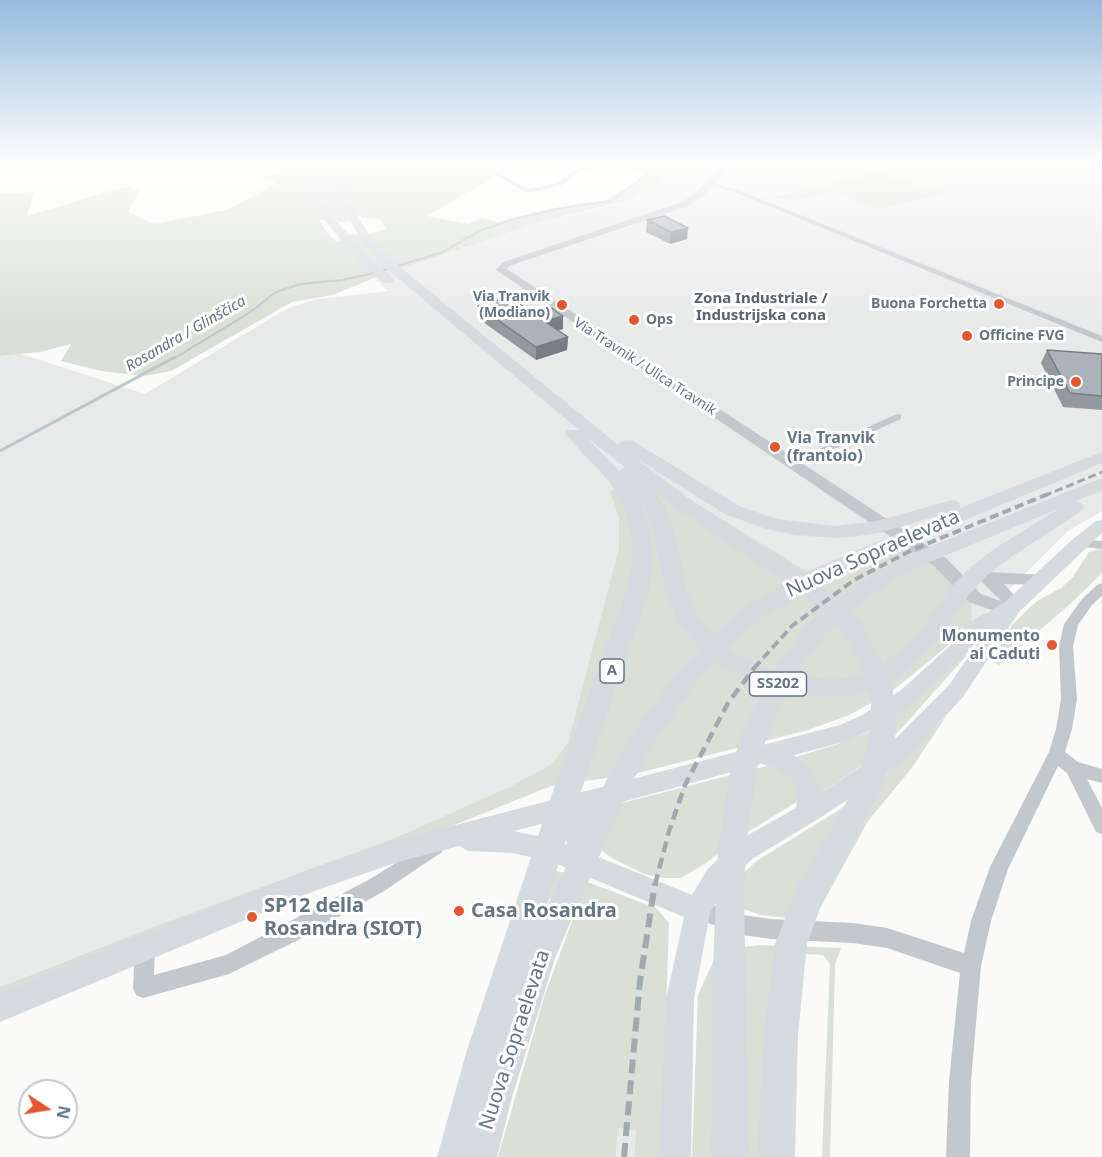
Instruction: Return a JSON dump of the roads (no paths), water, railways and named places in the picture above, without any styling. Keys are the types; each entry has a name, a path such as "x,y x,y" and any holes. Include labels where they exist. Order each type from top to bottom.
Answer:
{"main road":[{"path":"352,216 364,236 392,267 532,383 685,505 786,570 831,605 851,626 877,675 883,702 884,729 870,785 810,894 791,944 781,1035 776,1157"},
{"name":"A","path":"328,218 367,263 638,482 656,507 677,594 689,620 705,641 729,660 758,675 792,685 826,688 852,687 882,677 898,667 929,636 947,608 978,572 1001,554 1102,491"},
{"path":"532,383 712,499 732,510 773,525 815,531 858,530 878,527 973,499 1017,490"},
{"name":"A","path":"456,1157 484,1050 514,954 565,796 621,642 638,590 643,561 641,531 633,505 616,478 591,450 548,411"},
{"name":"Nuova Sopraelevata","path":"478,1157 494,1097 540,956 600,820 643,739 684,681 731,630 782,593 821,572 1102,457"},
{"name":"Nuova Sopraelevata","path":"730,1157 729,899 736,808 753,739 778,684 814,632 839,607 878,580 901,567 984,531 1102,484"},
{"path":"0,1008 315,879 398,851 844,734 870,721 907,697 959,649 979,626 1012,607 1079,543 1102,525"},
{"path":"675,1157 680,999 698,910 716,878 728,864 772,833 807,814 870,773 926,723 956,691 1012,607"},
{"path":"763,756 783,760 803,775 809,792 807,814"},
{"path":"587,864 579,852 578,836 581,819 592,800"},
{"path":"445,840 512,842 551,850 698,910"}],"street":[{"name":"Via Travnik / Ulica Travnik","path":"653,216 506,264 501,268 504,274 940,562 975,598 1000,607 1012,607 1007,596 987,578"},
{"path":"798,216 1102,339"},
{"path":"792,464 897,417"},
{"path":"1079,543 1102,545"},
{"name":"Via Travnik / Ulica Travnik","path":"940,562 987,578 1042,579"},
{"path":"958,1157 960,1081 971,966 981,921 999,867 1056,755 1067,720 1068,634 1074,619 1086,602 1102,588"},
{"path":"975,598 979,610 979,626"},
{"path":"1056,755 1073,768 1102,776"},
{"path":"1073,768 1102,826"},
{"path":"145,947 143,988 229,964 283,938 377,885 445,840"},
{"path":"698,910 742,925 771,929 853,933 887,938 971,966"}],"waterway":[{"name":"Rosandra / Glinščica","path":"173,359 249,313 276,292 300,284 343,280 374,273 440,253 482,230 528,216"},
{"name":"Rosandra / Glinščica","path":"0,451 175,357"}],"railway":[{"path":"1044,496 1102,472"},
{"path":"754,668 792,626 854,580 912,550 1048,494"},
{"path":"655,885 669,831 685,785 728,703 755,667"},
{"path":"624,1157 640,981 655,883"}],"place":[{"name":"Buona Forchetta","path":"999,304"},
{"name":"Via Tranvik (Modiano)","path":"562,305"},
{"name":"Ops","path":"634,320"},
{"name":"Officine FVG","path":"967,336"},
{"name":"Principe","path":"1076,382"},
{"name":"Via Tranvik (frantoio)","path":"775,447"},
{"name":"Monumento ai Caduti","path":"1052,645"},
{"name":"Casa Rosandra","path":"459,911"},
{"name":"SP12 della Rosandra (SIOT)","path":"252,917"}],"district":[{"name":"Zona Industriale / Industrijska cona","path":"761,308"}]}
